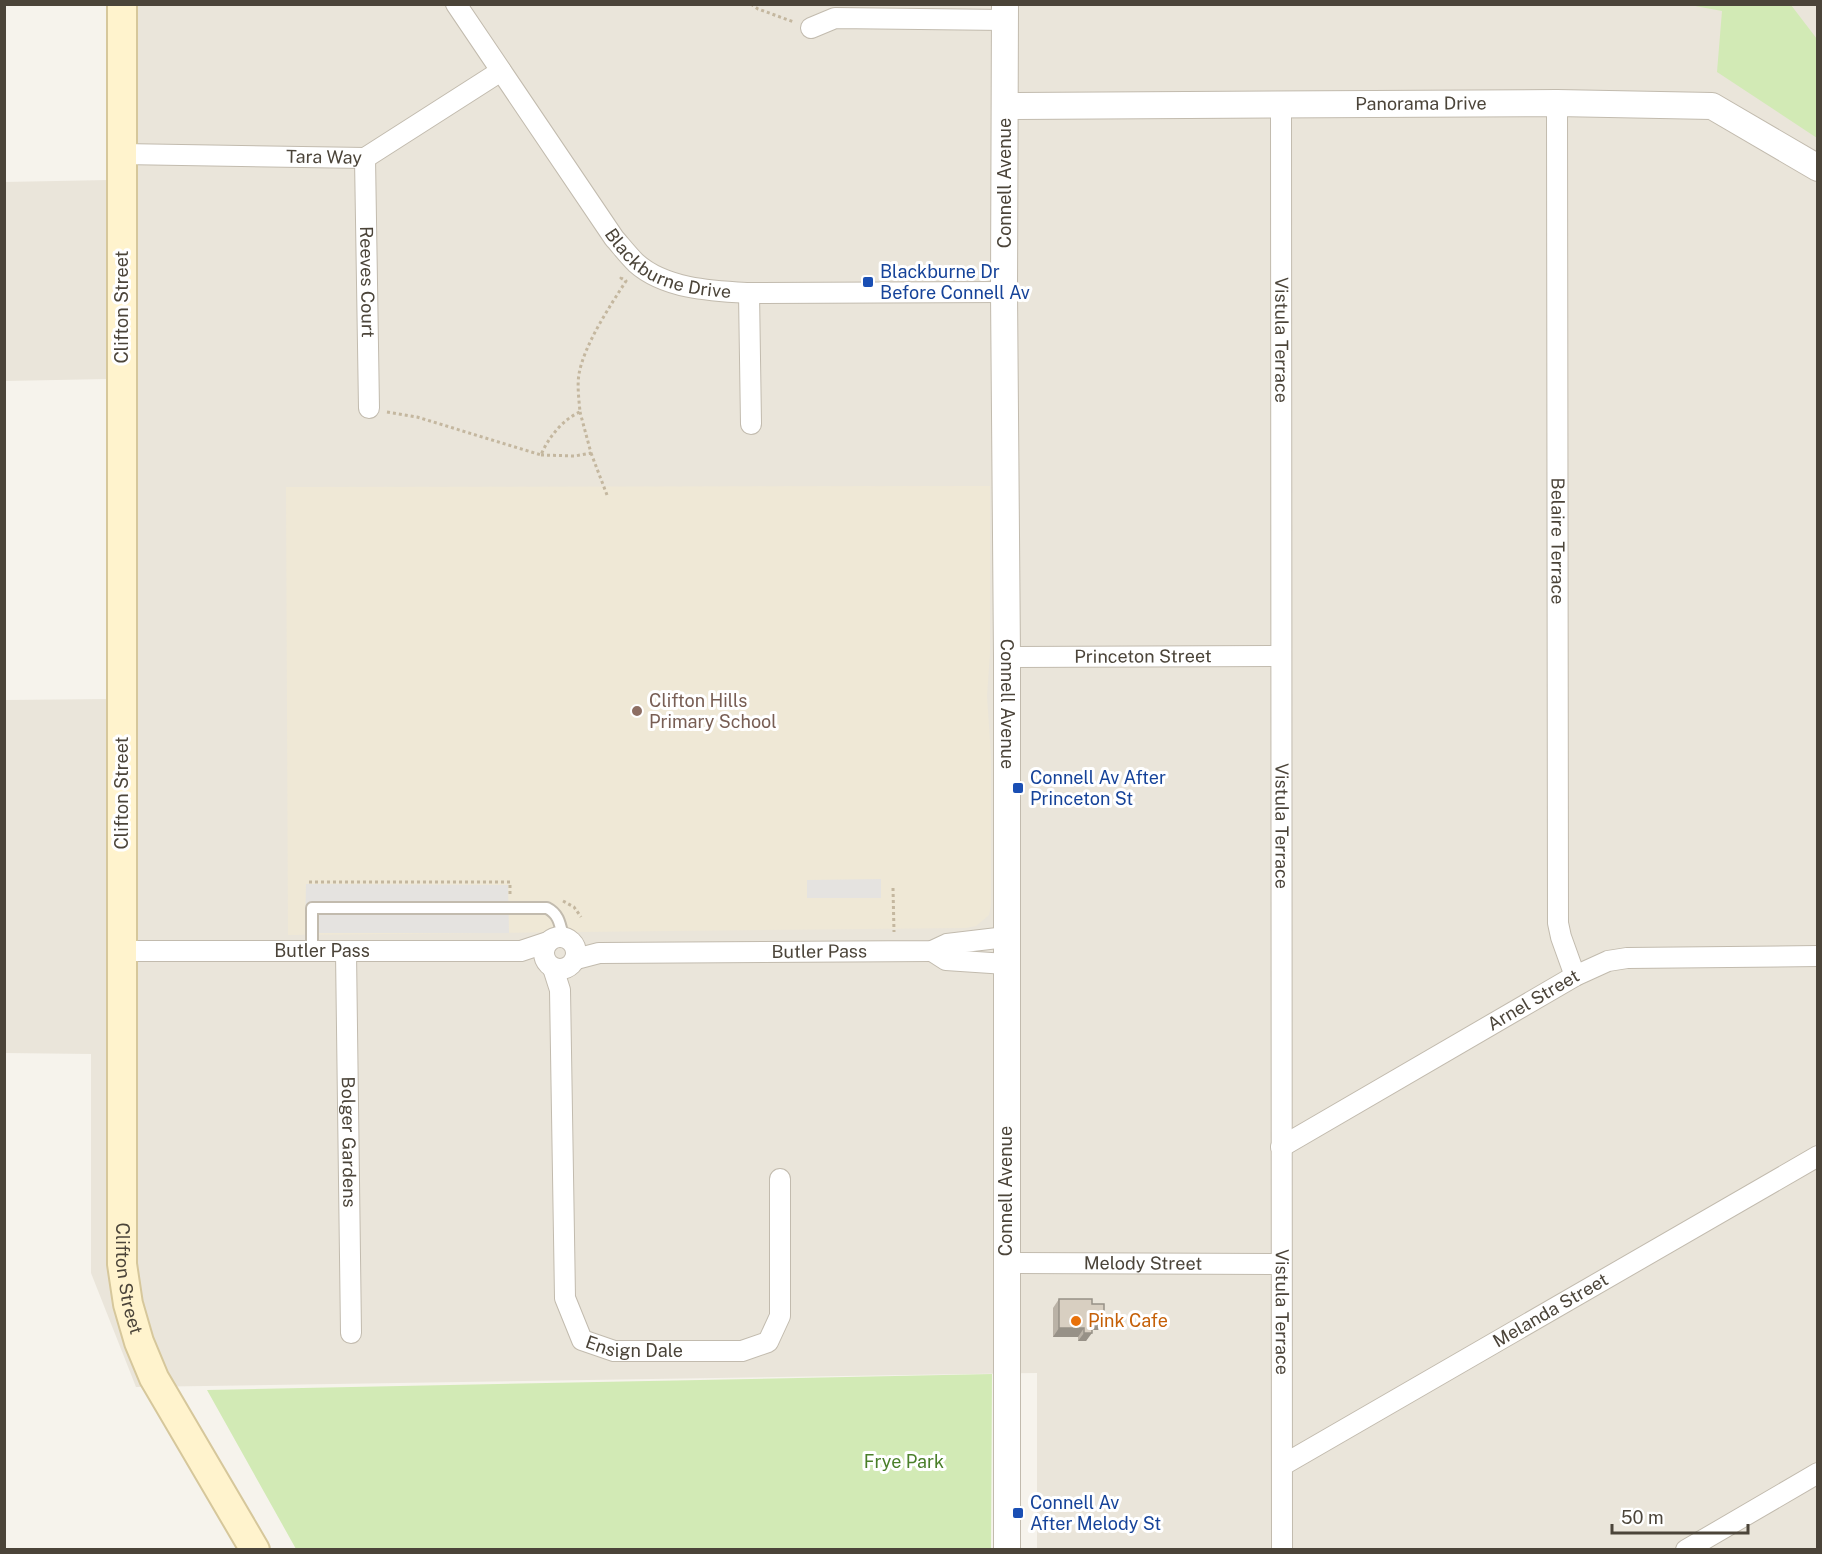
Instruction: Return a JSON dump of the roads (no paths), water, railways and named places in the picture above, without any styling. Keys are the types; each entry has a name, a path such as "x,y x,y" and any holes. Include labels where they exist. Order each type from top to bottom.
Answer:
{"main road":[{"name":"Clifton Street","path":"122,4 122,1264 128,1304 139,1342 154,1378 255,1550"}],"street":[{"name":"Blackburne Drive","path":"456,4 614,238 638,264 669,282 709,290 749,293 1004,292"},
{"path":"811,28 835,18 1005,12"},
{"name":"Connell Avenue","path":"1005,12 1007,1550"},
{"name":"Tara Way","path":"122,154 365,158 501,71"},
{"name":"Panorama Drive","path":"1005,106 1281,103 1557,103 1712,106 1818,168"},
{"name":"Vistula Terrace","path":"1281,103 1282,1550"},
{"name":"Belaire Terrace","path":"1557,103 1558,923 1575,976"},
{"name":"Reeves Court","path":"365,158 369,408"},
{"path":"749,293 751,424"},
{"name":"Princeton Street","path":"1007,657 1281,656"},
{"name":"Butler Pass","path":"122,951 521,951 562,954 932,951 947,944 1006,937"},
{"name":"Butler Pass","path":"932,951 946,960 1006,964"},
{"name":"Bolger Gardens","path":"346,952 351,1333"},
{"name":"Ensign Dale","path":"562,954 560,990 565,1298 582,1340 614,1351 742,1351 768,1342 780,1316 780,1179"},
{"name":"Arnel Street","path":"1281,1148 1575,976 1608,961 1637,957 1818,956"},
{"name":"Melanda Street","path":"1283,1465 1818,1156"},
{"name":"Melody Street","path":"1006,1263 1281,1264"},
{"path":"1686,1550 1717,1542 1818,1473"}],"lane":[{"path":"312,951 312,908 547,908 554,912 560,921 562,954"}],"place":[{"name":"Blackburne Dr Before Connell Av","path":"868,282"},
{"name":"Clifton Hills Primary School","path":"637,711"},
{"name":"Connell Av After Princeton St","path":"1018,788"},
{"name":"Pink Cafe","path":"1076,1321"},
{"name":"Connell Av After Melody St","path":"1018,1513"}],"park label":[{"name":"Frye Park","path":"904,1462"}]}
